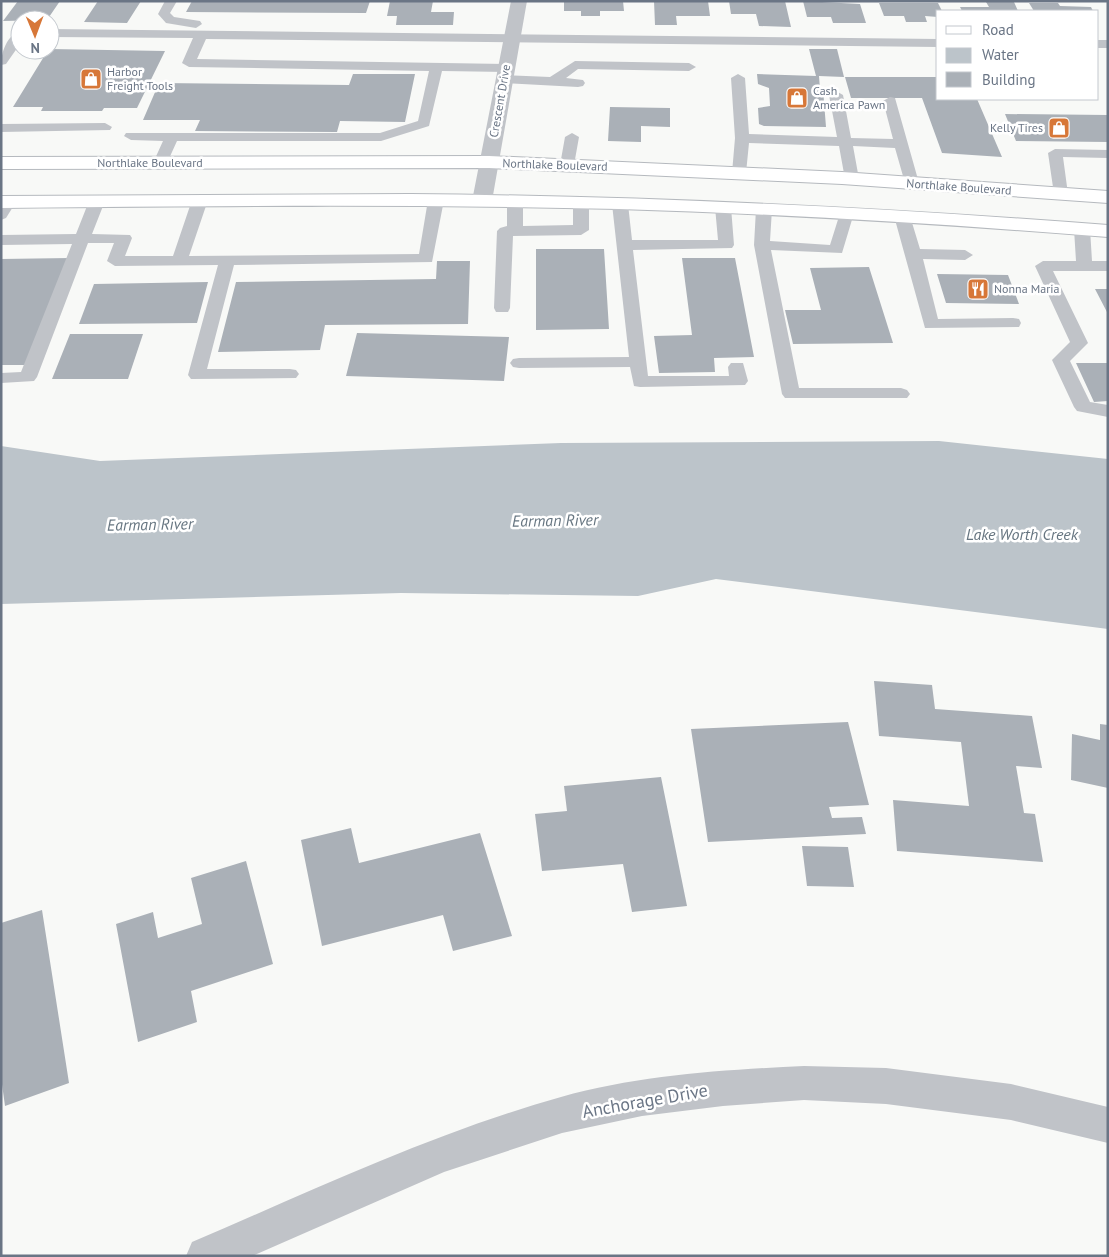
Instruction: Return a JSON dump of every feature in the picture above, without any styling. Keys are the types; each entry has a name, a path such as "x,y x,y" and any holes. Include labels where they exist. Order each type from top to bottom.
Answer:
{"main road":[{"name":"Northlake Boulevard","path":"1,164 489,162 852,179 1108,197"},
{"path":"3,206 97,201 200,200 581,202 902,216 1108,231"}],"street":[{"name":"Crescent Drive","path":"482,201 519,1"},
{"name":"Anchorage Drive","path":"206,1256 441,1154 562,1115 642,1098 723,1088 804,1083 886,1086 1011,1102 1108,1125"}],"lane":[{"path":"171,1 164,14 170,20 192,24 332,25"},
{"path":"60,33 512,40 936,43"},
{"path":"201,35 189,63 436,67 578,83"},
{"path":"1,61 10,49"},
{"path":"554,81 574,65 689,68"},
{"path":"131,136 381,137 424,123 436,67"},
{"path":"738,78 742,138 739,173"},
{"path":"836,95 852,179"},
{"path":"890,101 912,183"},
{"path":"1,128 105,127"},
{"path":"160,164 172,137"},
{"path":"357,163 364,137"},
{"path":"567,165 572,138"},
{"path":"742,138 900,144"},
{"path":"1061,194 1055,153 1108,154"},
{"path":"180,260 200,200"},
{"path":"1,240 124,238 115,260 426,259 436,200"},
{"path":"1,378 28,377 97,201"},
{"path":"515,201 515,231"},
{"path":"502,308 505,231 581,230 581,202"},
{"path":"620,204 640,382 739,381 737,368"},
{"path":"625,245 726,245 723,207"},
{"path":"764,209 762,245 791,394 901,394"},
{"path":"762,245 836,250 846,213"},
{"path":"902,216 914,254 931,324 1013,323"},
{"path":"1082,229 1084,267"},
{"path":"914,254 965,256"},
{"path":"227,260 197,375 290,374"},
{"path":"1108,266 1043,266 1079,343 1061,360 1083,407 1108,411"},
{"path":"519,363 637,362"}],"water":[{"name":"Lake Worth Creek","path":"939,441 1108,459 1108,629 716,579 638,596 401,593 1,604 1,446 100,461 561,443"}],"building":[{"path":"18,1 60,1 54,10 11,10"},
{"path":"98,1 141,1 127,23 84,22"},
{"path":"192,1 370,1 366,13 186,12"},
{"path":"390,1 433,1 431,12 454,12 453,25 396,25 397,16 387,16"},
{"path":"564,1 623,1 624,11 600,11 600,16 581,16 581,11 564,11"},
{"path":"654,1 708,1 710,16 676,16 677,25 655,25"},
{"path":"729,1 785,1 791,27 759,26 756,14 731,14"},
{"path":"803,1 860,4 866,23 833,23 831,17 807,17"},
{"path":"986,2 1014,2 1018,10 962,10 960,7 989,7"},
{"path":"879,3 938,3 942,10 936,10 936,17 925,16 927,22 906,22 904,16 884,16"},
{"path":"1029,3 1058,3 1060,6 1091,7 1092,10 1033,10"},
{"path":"10,12 10,21 3,21"},
{"name":"Harbor Freight Tools","path":"60,49 165,51 137,108 104,108 102,111 41,111 43,107 13,107 42,60 60,60"},
{"name":"Cash America Pawn","path":"809,49 837,49 844,77 819,76 820,89 823,89 826,127 764,126 759,124 758,108 770,106 769,88 758,84 757,74 816,76"},
{"path":"353,74 415,74 405,122 340,121 337,132 195,131 200,120 143,120 159,83 349,85"},
{"path":"845,77 936,77 936,100 977,100 1002,157 942,153 922,98 851,98"},
{"path":"610,107 670,108 670,127 641,126 641,142 608,141"},
{"name":"Kelly Tires","path":"1005,114 1108,115 1108,142 1016,141"},
{"path":"536,249 604,249 609,329 536,330"},
{"path":"70,258 25,365 1,365 1,259"},
{"path":"682,258 735,258 754,357 714,358 715,372 659,373 654,336 692,335"},
{"path":"437,261 470,261 468,324 325,325 320,350 218,352 236,282 436,279"},
{"path":"869,267 893,343 793,344 785,310 821,310 810,268"},
{"name":"Nonna Maria","path":"937,274 1008,275 1019,304 946,303"},
{"path":"208,282 197,323 79,324 94,284"},
{"path":"1095,289 1108,289 1108,314"},
{"path":"357,333 509,337 504,381 346,376"},
{"path":"70,334 143,334 128,379 52,379"},
{"path":"1076,363 1108,363 1108,401 1094,402"},
{"path":"874,681 932,685 935,709 1032,716 1042,768 1016,766 1024,813 1035,814 1043,862 897,851 893,800 969,806 961,742 879,736"},
{"path":"848,722 869,805 829,807 832,818 862,817 866,834 708,842 691,729"},
{"path":"1100,724 1108,725 1108,788 1071,780 1072,734 1100,740"},
{"path":"661,777 687,906 632,912 623,864 542,871 535,814 567,811 564,786"},
{"path":"351,828 359,863 480,833 512,936 453,951 443,915 322,946 301,840"},
{"path":"802,846 848,847 854,887 807,886"},
{"path":"246,861 273,964 191,991 197,1022 138,1042 116,924 153,912 158,938 202,924 191,878"},
{"path":"42,910 69,1083 5,1106 1,1077 1,923"}],"place":[{"name":"Harbor Freight Tools","path":"91,79"},
{"name":"Cash America Pawn","path":"797,98"},
{"name":"Kelly Tires","path":"1059,128"},
{"name":"Nonna Maria","path":"978,289"}],"water label":[{"name":"Earman River","path":"555,520"},
{"name":"Earman River","path":"150,524"}]}
